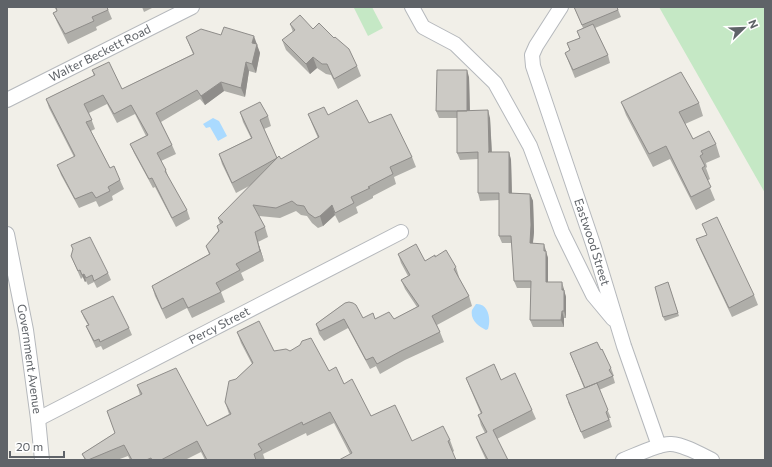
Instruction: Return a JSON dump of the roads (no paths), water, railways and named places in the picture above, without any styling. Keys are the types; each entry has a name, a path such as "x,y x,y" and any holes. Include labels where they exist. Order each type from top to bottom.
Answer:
{"street":[{"name":"Walter Beckett Road","path":"7,100 192,7"},
{"path":"412,7 423,27 455,44 494,83 530,146 562,232 593,295 617,324"},
{"name":"Eastwood Street","path":"561,7 536,46 532,55 533,66 594,247 617,324 659,446"},
{"name":"Percy Street","path":"38,419 401,232"},
{"name":"Government Avenue","path":"7,234 26,330 42,460"},
{"path":"623,460 670,443 682,446 712,460"}],"water":[{"path":"213,118 219,121 227,136 218,141 210,127 206,128 203,124"},
{"path":"476,304 484,306 488,313 489,325 488,329 486,330 473,320 472,310"}]}
